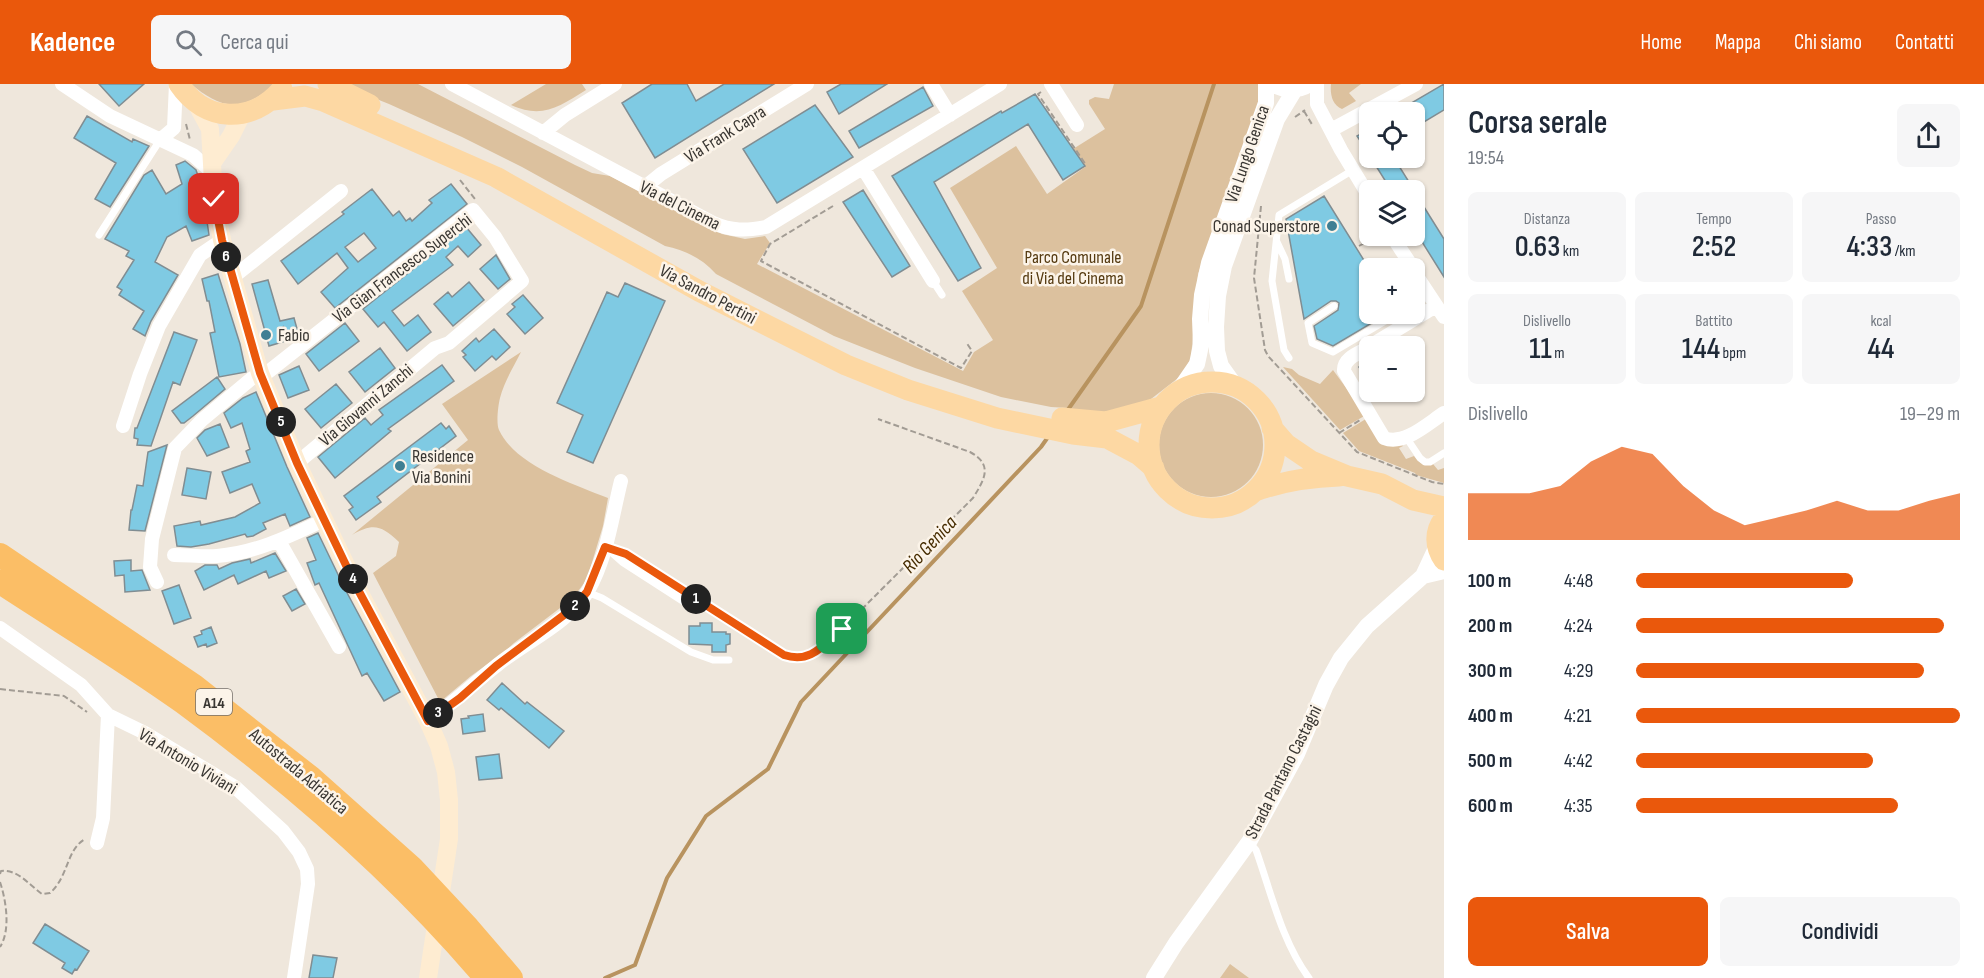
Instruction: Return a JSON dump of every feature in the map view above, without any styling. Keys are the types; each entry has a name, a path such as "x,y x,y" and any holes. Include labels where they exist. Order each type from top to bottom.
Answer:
{"highway":[{"name":"Autostrada Adriatica","path":"0,555 194,686 311,778 406,876 455,942 486,978"},
{"name":"Autostrada Adriatica","path":"0,582 182,702 299,792 468,928 511,978"}],"main road":[{"path":"178,84 196,103 210,129 214,199 222,240 260,373 297,463 355,584 439,746 446,772 449,829 446,873 429,978"},
{"name":"Via Sandro Pertini","path":"328,84 511,172 806,333 920,381 1035,419"},
{"name":"Via Sandro Pertini","path":"242,114 258,109 279,92 305,96 343,108 496,177 699,291 846,365 942,401 1075,427 1107,438 1138,455 1154,468"},
{"path":"196,103 210,111 242,114 213,168"},
{"path":"1254,492 1266,478 1273,462 1275,445 1272,428 1265,411 1252,397 1236,387 1216,382 1196,384 1169,400 1152,423 1149,441 1150,459 1168,491 1184,502 1202,507 1221,508 1280,482 1307,477 1347,476"},
{"name":"Via Sandro Pertini","path":"1075,427 1106,422 1169,400"},
{"path":"1272,428 1286,444 1311,461 1347,476 1382,484 1413,500 1444,507"},
{"path":"1413,500 1431,518 1441,539"}],"street":[{"path":"62,84 110,116 192,155 213,168"},
{"path":"160,140 174,128 178,84"},
{"name":"Via del Cinema","path":"452,84 713,223 729,230 746,231 766,227 1000,84"},
{"path":"543,133 565,115 615,84"},
{"name":"Via Frank Capra","path":"645,188 662,174 807,84"},
{"path":"931,84 950,115"},
{"name":"Via Lungo Genica","path":"1169,400 1197,364 1201,345 1202,295 1209,263 1266,103 1266,84"},
{"name":"Via Lungo Genica","path":"1272,84 1280,88 1300,88"},
{"path":"1310,108 1317,84"},
{"path":"1331,130 1416,84"},
{"path":"1048,86 1077,125"},
{"path":"1300,88 1302,97 1310,108 1331,130 1359,180"},
{"name":"Via Lungo Genica","path":"1236,387 1221,366 1217,351 1218,296 1224,266 1277,119 1300,88"},
{"path":"863,168 933,280"},
{"path":"232,278 341,191"},
{"name":"Via Gian Francesco Superchi","path":"260,373 268,372 473,210 495,237 522,281 449,342 435,348"},
{"path":"123,426 159,326 200,255 222,240"},
{"path":"1389,336 1440,306 1425,288"},
{"name":"Via Giovanni Zanchi","path":"297,463 435,348"},
{"path":"1359,353 1346,361 1343,367 1359,396"},
{"path":"157,582 150,567 153,539 175,448 202,420 260,373"},
{"path":"1363,402 1384,438 1392,441 1400,440 1444,413"},
{"path":"428,721 460,698 496,666 552,626 587,592 605,547 621,481"},
{"path":"174,555 216,556 253,550 279,542 324,519"},
{"name":"Strada Pantano Castagni","path":"1154,978 1176,943 1249,842 1292,762 1326,685 1341,658 1367,626 1422,576 1441,539"},
{"path":"279,542 339,647"},
{"name":"Strada Pantano Castagni","path":"1422,576 1444,571"},
{"name":"Via Antonio Viviani","path":"0,628 81,685 108,716 145,733 235,787 283,831 299,852 307,868 308,884 294,978"},
{"path":"98,839 104,818 108,716"}],"lane":[{"path":"99,235 160,140"},
{"path":"1289,358 1284,350 1272,281 1279,215 1353,170"},
{"path":"1276,240 1285,258 1289,279"},
{"path":"933,280 942,295"},
{"path":"1334,306 1308,323 1312,343 1333,352 1380,324"},
{"path":"1406,436 1425,462 1430,462 1444,453"},
{"path":"605,547 622,562 684,602"},
{"path":"587,592 602,598 691,652 712,660 729,660"},
{"path":"1249,842 1256,850 1285,932 1309,978"}],"path":[{"path":"1048,86 1038,94 1086,165"},
{"path":"1310,108 1315,129"},
{"path":"833,206 770,244 761,261 962,368 972,351 966,342"},
{"path":"1339,433 1370,414"},
{"path":"685,592 784,655 796,659 809,656 842,629 973,498 983,481 986,468 980,457 970,452 878,420"},
{"path":"0,689 64,696 102,720 108,716"},
{"path":"0,874 1,871 8,870 22,877 42,894 50,893 64,876 70,856 76,846 83,839 98,839"},
{"path":"0,882 6,918 4,940 0,947"}],"green space":[{"path":"191,84 273,84 267,91 249,101 231,104 207,96"},
{"name":"Parco Comunale di Via del Cinema","path":"339,84 418,84 575,165 592,173 610,176 722,234 745,239 765,236 770,243 757,264 963,371 974,352 993,340 962,291 997,268 950,188 1016,146 1047,194 1085,167 1073,149 1105,129 1089,104 1089,100 1095,97 1109,99 1114,84 1259,84 1259,101 1198,274 1191,358 1182,375 1151,399 1132,408 1090,414 1069,408 1051,407 1001,397 915,368 834,336 716,274 693,256 665,246 522,167 462,137"},
{"path":"546,84 582,84 586,90 559,106 541,111 511,105"},
{"path":"1331,84 1361,84 1349,93 1356,101 1342,109 1336,105 1332,99"},
{"path":"521,352 500,398 497,419 499,430 507,443 532,464 563,480 608,498 603,526 587,579 568,602 440,702 373,573 396,556 399,542 382,529 371,527 352,535 468,440 442,404"},
{"path":"1283,367 1292,369 1299,375 1320,384 1333,370 1366,415 1340,430"},
{"path":"1211,393 1231,397 1248,408 1259,425 1263,445 1259,465 1248,482 1231,493 1211,497 1191,493 1174,482 1163,465 1159,445 1163,425 1174,408 1191,397"},
{"path":"1369,417 1383,440 1401,442 1403,446 1399,448 1406,459 1414,456 1422,463 1433,464 1438,470 1444,468 1444,483 1416,475 1359,451 1343,433"},
{"path":"1230,964 1249,978 1220,978"}],"building":[{"path":"99,84 144,84 119,106"},
{"path":"652,84 687,84 696,101 724,84 774,84 655,158 622,103"},
{"path":"841,84 887,84 839,114 827,92"},
{"path":"1444,84 1444,110 1425,121 1425,102 1413,102"},
{"path":"923,87 933,106 859,148 849,131"},
{"path":"1035,94 1085,166 1063,180 1028,124 934,182 981,268 958,281 892,176 1001,111 1002,113"},
{"path":"815,105 853,157 777,203 743,149"},
{"path":"87,116 132,142 133,139 149,146 110,207 95,199 116,163 74,138"},
{"path":"185,161 196,170 202,188 203,196 199,197 206,215 209,235 192,241 186,226 167,237 155,262 178,275 151,321 145,336 133,329 144,311 119,295 122,290 117,287 134,260 126,256 129,251 105,239 144,175 152,170 166,194 182,184 176,165"},
{"path":"1377,168 1400,168 1408,180 1385,180"},
{"path":"451,184 467,204 335,308 321,292 348,268 337,253 298,284 281,261 344,214 342,212 372,189 393,216 399,211 406,221 410,218 412,221 432,203 429,200","holes":["364,233 376,248 358,262 345,247"]},
{"path":"863,190 910,266 892,277 843,202"},
{"path":"1324,196 1363,258 1359,258 1359,324 1370,324 1333,346 1317,339 1314,326 1338,310 1339,303 1331,301 1304,319 1286,219"},
{"path":"1425,209 1444,239 1444,277 1425,246"},
{"path":"466,227 481,245 468,257 458,246 446,257 453,265 392,311 404,326 418,315 431,332 407,351 384,322 378,327 363,309"},
{"path":"496,255 510,279 498,289 480,269"},
{"path":"218,274 240,344 246,372 219,377 210,333 215,332 202,279"},
{"path":"268,280 280,321 294,318 299,336 294,340 283,326 289,340 269,346 252,284"},
{"path":"469,282 484,300 453,326 434,304 448,292 452,297"},
{"path":"625,283 665,301 593,463 567,452 583,415 557,403 607,292 618,297"},
{"path":"523,295 543,318 525,334 507,314 515,307 512,304"},
{"path":"345,323 359,341 319,371 306,354"},
{"path":"494,329 510,347 496,360 492,356 475,371 463,357 466,355 462,351 476,338 479,342"},
{"path":"174,332 197,340 180,385 173,382 151,446 137,445 138,439 134,438 135,428 137,428"},
{"path":"380,348 395,368 365,392 349,372"},
{"path":"442,365 454,381 388,429 391,431 335,478 318,457 365,418 371,425 383,415 379,410"},
{"path":"299,366 309,390 288,398 279,375"},
{"path":"217,377 225,389 184,423 181,423 172,411"},
{"path":"336,384 352,403 321,428 305,409"},
{"path":"256,392 310,517 290,526 285,514 263,523 266,529 253,536 247,537 245,534 209,544 191,547 177,546 174,526 200,521 201,525 235,517 260,503 252,484 230,493 222,472 250,462 246,451 250,449 242,423 231,428 224,413 243,398"},
{"name":"Residence Via Bonini","path":"441,423 446,429 449,426 456,436 377,497 381,502 356,520 349,510 353,507 344,496"},
{"path":"220,424 229,447 207,456 197,438 205,430"},
{"path":"167,445 145,531 129,530 137,485 143,486 148,452"},
{"path":"187,468 211,472 206,499 182,495"},
{"path":"318,533 400,692 384,701 367,673 362,676 319,583 315,585 307,563 316,560 307,538"},
{"path":"275,553 286,571 269,578 266,571 238,584 234,575 204,590 195,571 205,565 217,565 219,569 250,559 251,563"},
{"path":"131,560 131,571 142,570 150,590 125,592 124,575 115,576 114,561"},
{"path":"179,585 191,618 174,624 162,591"},
{"path":"296,589 305,604 292,611 283,596"},
{"path":"700,623 712,623 712,632 730,634 730,644 726,645 726,652 712,652 712,645 689,644 689,626 700,626"},
{"path":"211,627 217,643 207,647 206,644 198,647 194,637"},
{"path":"502,683 525,704 527,702 564,731 549,748 501,708 499,710 487,700"},
{"path":"483,714 485,731 463,734 461,719"},
{"path":"499,754 502,778 479,780 476,757"},
{"path":"45,924 89,951 72,974 62,968 65,963 33,943"},
{"path":"313,955 337,958 333,978 309,978"}],"waterway":[{"name":"Rio Genica","path":"1067,411 1141,306 1214,84"},
{"name":"Rio Genica","path":"605,978 635,965 667,878 706,816 768,769 801,702 1048,437"}],"place":[{"name":"Conad Superstore","path":"1332,226"},
{"name":"Fabio","path":"266,335"},
{"name":"Residence Via Bonini","path":"400,466"}],"route":[{"path":"214,199 232,278 260,373 297,463 355,584 428,721 572,609 587,592 605,547 626,554 784,655 796,659 809,656 842,629"}]}
